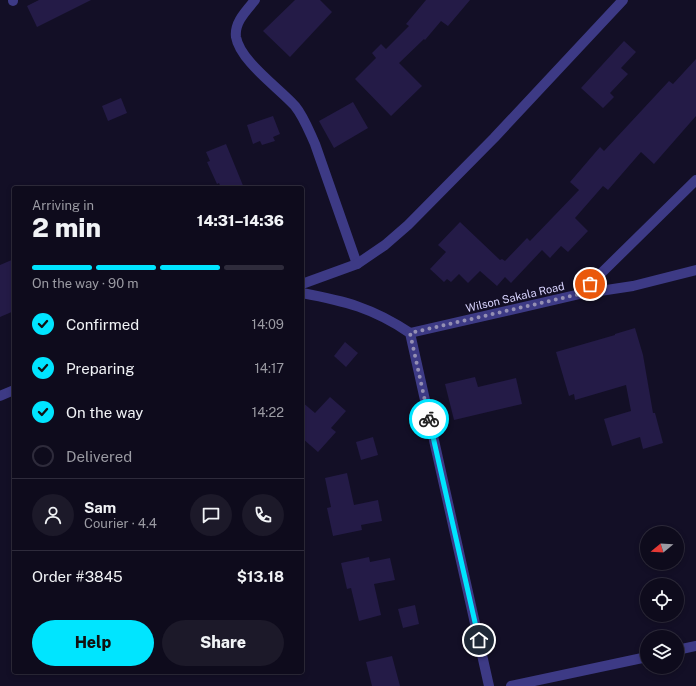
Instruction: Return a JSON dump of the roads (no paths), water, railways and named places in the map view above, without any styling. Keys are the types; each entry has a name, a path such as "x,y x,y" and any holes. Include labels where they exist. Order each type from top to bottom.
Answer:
{"street":[{"path":"255,0 242,16 238,25 236,36 239,47 270,82 295,107 306,125 315,144 357,264"},
{"path":"304,283 357,264 385,245 408,225 494,138 623,0"},
{"path":"580,294 696,180"},
{"name":"Wilson Sakala Road","path":"410,333 580,294 633,286 696,270"},
{"path":"304,294 341,300 365,309 410,333 490,686"},
{"path":"0,396 12,391"},
{"path":"684,649 696,646"},
{"path":"511,686 640,658"}]}
